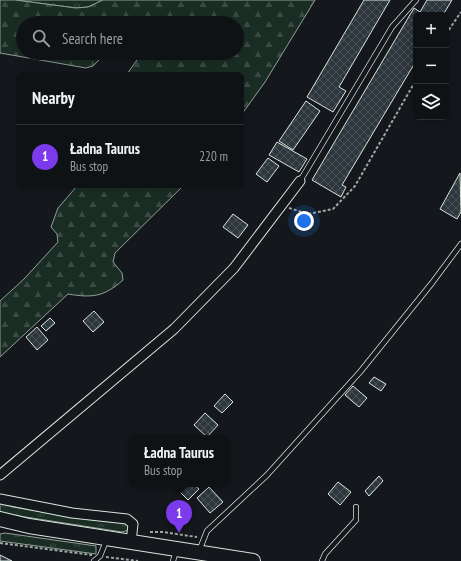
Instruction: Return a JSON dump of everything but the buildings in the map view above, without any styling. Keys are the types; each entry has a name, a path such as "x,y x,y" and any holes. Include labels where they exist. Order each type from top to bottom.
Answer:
{"main road":[{"path":"0,519 29,526 131,542 175,555 198,553 254,561"},
{"path":"0,524 29,526"}],"street":[{"path":"0,475 174,329 234,268 300,181"},
{"path":"0,499 72,513 126,519 132,524 131,542"}],"lane":[{"path":"300,181 392,26 416,0"},
{"path":"198,553 207,532 267,475 360,372 432,283 461,244"},
{"path":"322,561 325,554 356,520 356,507"},
{"path":"94,561 100,556 106,538"}],"path":[{"path":"449,30 461,12"},
{"path":"283,204 292,210 308,214 333,209 355,186 414,84"},
{"path":"0,543 138,561"}],"green space":[{"path":"0,0 15,0 76,8 88,7 103,0 315,0 265,82 244,111 244,72 128,72 137,60 244,60 244,16 16,16 16,56 0,53"},
{"path":"15,0 103,0 88,7 76,8"},
{"path":"40,60 99,60 93,66 86,68"},
{"path":"75,188 181,188 115,253 113,262 122,273 123,280 110,290 97,295 84,296 68,294 0,357 0,301 24,279 58,242 57,234 51,227 58,208"},
{"path":"0,503 13,507 87,519 125,523 128,524 129,530 122,532 0,513"},
{"path":"5,533 96,546 96,554 0,541 0,534"}],"place":[{"name":"Ładna Taurus","path":"179,533"}]}
